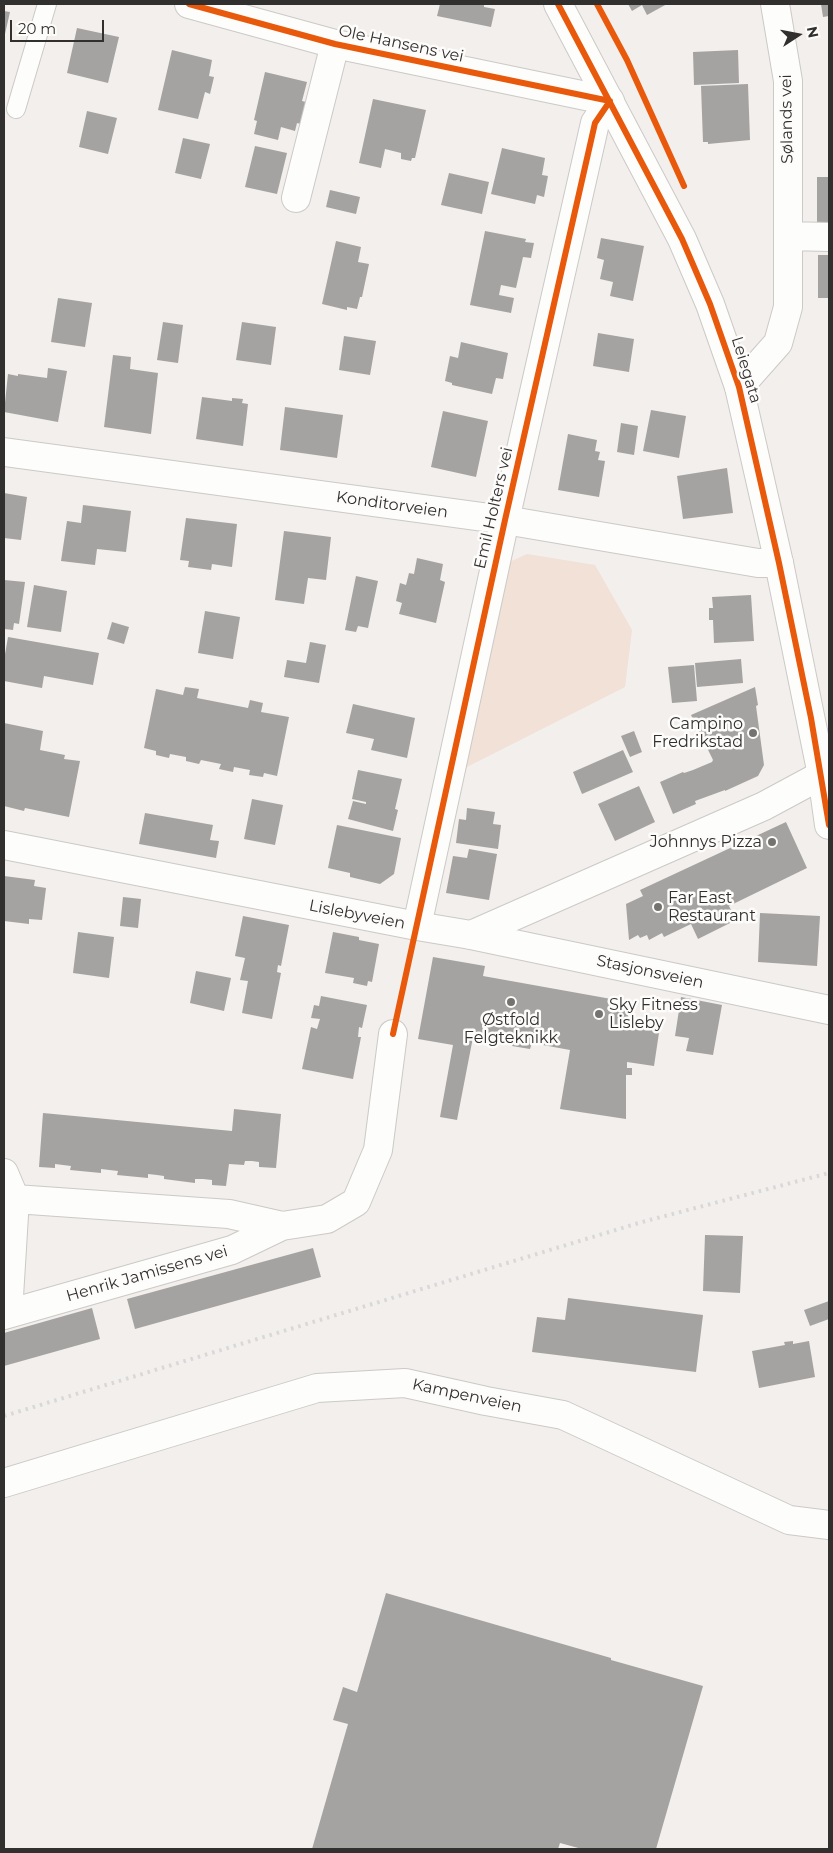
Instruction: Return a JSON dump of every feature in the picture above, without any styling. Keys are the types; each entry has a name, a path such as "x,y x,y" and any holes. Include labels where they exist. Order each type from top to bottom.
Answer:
{"street":[{"name":"Ole Hansens vei","path":"189,4 335,44 610,101"},
{"name":"Leiegata","path":"558,4 682,239 710,304 739,387 825,773 829,825"},
{"name":"Sølands vei","path":"739,387 778,343 788,307 788,81 775,4"},
{"name":"Ole Hansens vei","path":"296,198 335,44"},
{"name":"Emil Holters vei","path":"416,926 594,124 610,101"},
{"path":"788,236 829,237"},
{"name":"Konditorveien","path":"4,452 505,520 758,563 779,563"},
{"path":"471,935 764,806 825,773"},
{"name":"Lislebyveien","path":"4,845 416,926 471,935"},
{"name":"Stasjonsveien","path":"471,935 829,1010"},
{"name":"Henrik Jamissens vei","path":"4,1173 15,1199 6,1314 232,1250 282,1226 327,1219 356,1202 378,1150 393,1034"},
{"name":"Henrik Jamissens vei","path":"15,1199 229,1214 282,1226"},
{"name":"Kampenveien","path":"4,1483 317,1388 405,1382 486,1401 562,1415 789,1520 829,1525"}],"lane":[{"path":"16,109 47,4"}],"shaded area":[{"path":"527,554 595,565 632,630 625,687 459,771 505,564"}],"building":[{"path":"440,4 484,4 484,7 495,9 491,27 437,16"},
{"path":"628,4 667,4 647,15 642,5 632,11"},
{"path":"821,4 829,4 829,16 823,17"},
{"path":"4,11 10,12 5,34 4,34"},
{"path":"77,28 119,37 108,83 67,73"},
{"path":"172,50 212,60 209,76 214,77 210,94 205,92 198,119 158,110"},
{"path":"738,50 739,83 694,85 693,52"},
{"path":"265,72 307,82 302,101 310,103 304,125 297,123 295,131 281,127 278,140 254,134 257,121 254,120"},
{"path":"748,84 750,140 708,144 708,142 703,142 701,86"},
{"path":"373,99 426,110 415,158 412,158 411,161 401,159 401,153 385,149 381,168 359,163"},
{"path":"87,111 117,118 108,154 79,147"},
{"path":"183,138 210,144 201,179 175,173"},
{"path":"255,146 287,153 277,194 245,187"},
{"path":"502,148 545,158 542,175 548,176 544,197 537,195 535,204 491,194"},
{"path":"449,173 489,182 482,214 441,205"},
{"path":"817,177 829,177 829,222 817,222"},
{"path":"330,190 360,197 356,214 326,207"},
{"path":"485,231 526,239 525,242 534,243 531,258 523,257 516,288 501,285 499,295 514,298 511,313 470,305"},
{"path":"601,238 644,246 633,301 610,296 613,282 600,279 604,260 597,258"},
{"path":"336,241 361,247 358,262 369,264 362,297 360,297 357,309 347,307 347,310 322,304"},
{"path":"818,255 829,255 829,298 818,298"},
{"path":"58,298 92,303 85,347 51,342"},
{"path":"163,322 183,325 178,363 157,360"},
{"path":"242,322 276,327 271,365 236,360"},
{"path":"598,333 634,339 629,372 593,366"},
{"path":"344,336 376,341 370,375 339,370"},
{"path":"461,342 508,353 503,379 496,378 492,394 452,385 452,383 445,381 450,356 458,358"},
{"path":"113,355 131,357 130,369 158,373 151,434 104,427"},
{"path":"48,368 67,371 58,422 4,412 8,374 47,378"},
{"path":"202,397 232,401 232,398 243,399 242,403 248,404 243,446 196,439"},
{"path":"285,407 343,415 337,458 280,450"},
{"path":"651,410 686,416 679,458 643,451"},
{"path":"443,411 488,421 476,477 431,467"},
{"path":"621,423 638,426 634,455 617,452"},
{"path":"568,434 597,440 595,451 600,452 598,460 605,461 599,497 558,490"},
{"path":"727,468 733,513 683,519 677,476"},
{"path":"4,493 27,497 21,540 4,538"},
{"path":"83,505 131,511 126,552 97,549 95,565 61,561 67,521 81,523"},
{"path":"186,518 237,524 232,567 212,564 211,570 188,567 189,561 180,560"},
{"path":"284,531 331,537 326,580 308,578 304,604 275,600"},
{"path":"417,558 443,564 440,580 445,582 436,623 399,614 402,603 396,601 400,583 406,585 409,573 414,574"},
{"path":"356,576 378,581 368,628 358,626 356,632 345,630"},
{"path":"4,580 25,582 19,624 14,623 13,630 4,629"},
{"path":"34,585 67,591 61,632 27,627"},
{"path":"751,595 754,641 714,643 713,620 709,620 709,608 713,608 712,597"},
{"path":"205,611 240,617 233,659 198,653"},
{"path":"112,622 129,627 124,644 107,639"},
{"path":"8,637 99,653 93,685 44,676 42,688 4,681 4,660"},
{"path":"310,642 326,645 319,683 284,677 287,660 306,663"},
{"path":"741,659 743,683 697,687 695,663"},
{"path":"694,665 697,701 672,703 668,667"},
{"path":"185,687 199,689 197,698 248,708 250,700 263,703 261,712 289,717 277,776 264,773 263,777 249,775 250,770 234,767 233,772 219,769 221,764 201,760 199,764 186,761 186,757 170,754 169,758 156,755 156,751 144,748 156,689 183,695"},
{"path":"755,687 764,765 758,776 725,791 695,801 696,804 673,814 660,782 683,772 693,770 713,760 691,715"},
{"path":"353,704 415,718 407,758 371,750 374,739 346,733"},
{"path":"4,723 43,731 40,750 65,755 64,759 80,761 69,817 25,808 24,811 4,806"},
{"path":"634,731 642,752 630,757 621,736"},
{"path":"623,750 633,772 582,794 573,772"},
{"path":"358,770 402,779 395,809 398,810 393,831 348,819 353,801 366,804 366,802 352,799"},
{"path":"639,786 655,822 615,841 598,804"},
{"path":"252,799 283,805 275,845 244,839"},
{"path":"467,808 495,812 493,824 501,825 498,849 456,843 459,819 466,820"},
{"path":"145,813 213,825 210,840 219,841 216,858 139,844"},
{"path":"786,822 807,868 729,906 736,920 698,939 691,924 664,937 662,933 649,940 647,935 640,938 638,935 629,940 626,904 643,896 640,890"},
{"path":"337,825 401,838 394,874 380,884 350,877 350,873 328,868"},
{"path":"469,849 497,854 489,900 446,893 453,856 467,858"},
{"path":"4,876 35,880 34,886 46,888 42,920 29,919 29,924 4,921"},
{"path":"123,897 141,899 138,928 120,926"},
{"path":"760,913 820,916 817,966 758,962"},
{"path":"243,916 289,925 281,966 278,965 277,972 281,973 272,1019 242,1013 248,981 240,980 245,958 235,956"},
{"path":"78,932 114,937 109,978 73,973"},
{"path":"333,932 359,937 359,940 379,944 372,982 368,981 367,986 353,983 354,978 325,973"},
{"path":"433,957 485,966 483,976 628,1002 628,1022 660,1026 654,1066 627,1062 627,1068 632,1068 632,1075 626,1075 626,1119 560,1109 570,1050 532,1043 530,1049 512,1046 514,1040 474,1032 457,1120 440,1117 453,1045 418,1039"},
{"path":"196,971 231,978 224,1011 190,1003"},
{"path":"321,996 367,1005 362,1028 359,1027 358,1037 361,1037 353,1079 302,1069 311,1027 317,1029 320,1019 311,1018 314,1005 319,1006"},
{"path":"681,997 722,1005 713,1055 686,1051 689,1038 675,1036"},
{"path":"234,1109 281,1114 276,1168 259,1167 259,1162 252,1161 245,1161 244,1165 229,1164 226,1186 212,1185 212,1180 203,1179 195,1179 195,1183 164,1179 164,1176 148,1174 148,1178 117,1175 118,1171 101,1169 101,1173 70,1170 71,1166 55,1164 55,1168 39,1167 43,1113 232,1131"},
{"path":"705,1235 743,1236 740,1293 703,1291"},
{"path":"313,1248 321,1277 135,1329 127,1299"},
{"path":"568,1298 703,1315 696,1372 532,1352 537,1317 565,1320"},
{"path":"829,1301 829,1319 810,1326 804,1310"},
{"path":"92,1308 100,1339 4,1366 4,1333"},
{"path":"793,1341 793,1344 809,1341 815,1377 759,1388 752,1351 785,1345 784,1342"},
{"path":"386,1593 703,1686 656,1849 582,1849 560,1843 558,1849 312,1849 348,1724 333,1720 343,1687 357,1692"}],"railway":[{"path":"4,1416 642,1222 829,1173"}],"cycle path":[{"path":"189,4 335,44 610,101 595,123 505,520 393,1034"},
{"path":"558,4 682,239 710,304 739,387 779,563 811,718 829,825"},
{"path":"597,4 627,60 684,186"}],"place":[{"name":"Campino Fredrikstad","path":"753,733"},
{"name":"Johnnys Pizza","path":"772,842"},
{"name":"Far East Restaurant","path":"658,907"},
{"name":"Østfold Felgteknikk","path":"511,1002"},
{"name":"Sky Fitness Lisleby","path":"599,1014"}]}
